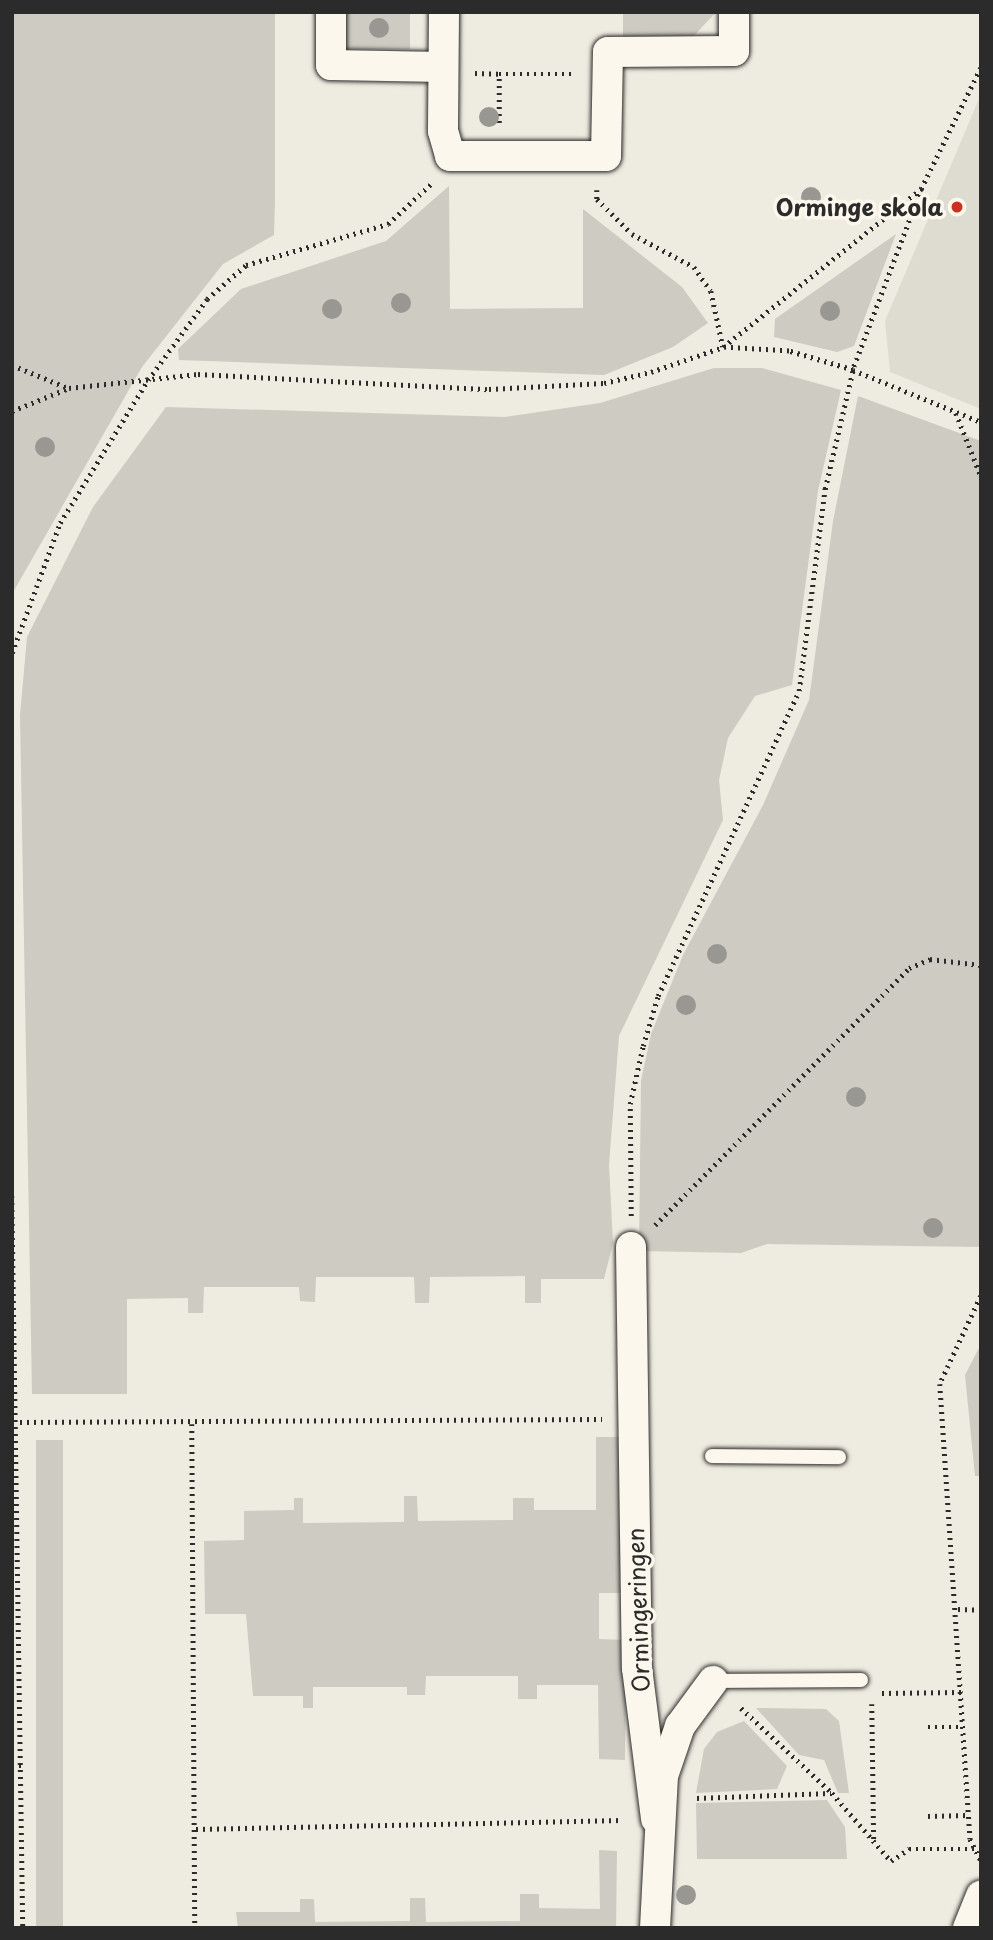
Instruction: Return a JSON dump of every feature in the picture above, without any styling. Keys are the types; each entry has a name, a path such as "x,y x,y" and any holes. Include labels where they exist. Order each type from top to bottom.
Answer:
{"street":[{"path":"331,12 331,65 443,66"},
{"path":"444,12 443,131 450,156 606,156 608,52 734,51 734,12"},
{"name":"Ormingeringen","path":"631,1247 637,1668 656,1819"},
{"path":"655,1928 656,1819 670,1748 722,1689"},
{"path":"968,1928 981,1896"}],"lane":[{"path":"712,1456 839,1457"},
{"path":"722,1689 861,1680"}],"path":[{"path":"631,1247 630,1104 643,1046 658,996 799,691 825,489 853,370 922,188 981,68"},
{"path":"499,156 499,74 607,74"},
{"path":"12,653 60,523 148,380 207,299 246,265 388,224 426,192 450,156"},
{"path":"596,156 597,199 632,234 694,267 711,290 723,347"},
{"path":"723,347 922,188"},
{"path":"12,411 69,388 198,374 489,389 604,383 723,347 789,351 853,370 981,422"},
{"path":"12,365 69,388"},
{"path":"956,412 981,475"},
{"path":"631,1247 902,973 930,960 981,965"},
{"path":"12,1196 20,1422 23,1928"},
{"path":"981,1296 940,1384 958,1609 968,1815 974,1849 981,1861"},
{"path":"20,1422 192,1424 634,1419"},
{"path":"192,1424 195,1928"},
{"path":"12,1449 20,1449"},
{"path":"958,1609 981,1609"},
{"path":"722,1689 832,1793 891,1861 909,1849 974,1849"},
{"path":"874,1843 875,1694 961,1692"},
{"path":"928,1727 963,1727"},
{"path":"12,1766 23,1766"},
{"path":"694,1798 832,1793"},
{"path":"928,1816 968,1815"},
{"path":"196,1829 656,1819"}],"shaded area":[{"path":"12,12 275,12 275,201 274,235 223,264 142,367 12,594"},
{"path":"343,12 410,12 410,49 343,49"},
{"path":"623,12 716,12 691,39 623,42"},
{"name":"Orminge skola","path":"981,94 981,409 890,372 885,321"},
{"path":"449,186 450,309 583,308 583,209 682,287 708,323 673,347 604,375 179,360 178,349 241,289 386,241"},
{"path":"896,234 854,346 837,352 774,337 775,319"},
{"path":"714,368 762,368 841,390 818,491 792,685 755,696 728,738 719,780 723,820 619,1036 609,1165 613,1243 604,1279 541,1279 541,1303 525,1303 525,1276 430,1277 429,1303 415,1303 414,1277 316,1277 315,1302 300,1301 299,1287 204,1287 203,1313 188,1313 188,1298 127,1299 127,1394 32,1394 20,715 27,637 93,507 166,407 505,417 600,403"},
{"path":"858,396 981,441 981,1247 767,1244 741,1253 639,1251 641,1081 651,1034 683,955 763,805 809,700 833,521"},
{"path":"981,1344 981,1476 975,1476 965,1375"},
{"path":"596,1437 625,1437 627,1593 599,1593 599,1639 626,1640 625,1760 599,1759 598,1685 537,1685 537,1699 518,1699 518,1676 426,1676 425,1695 407,1695 407,1687 313,1687 313,1708 303,1708 303,1696 253,1696 246,1614 205,1614 204,1541 244,1540 244,1511 294,1510 294,1498 303,1498 303,1523 404,1522 404,1496 417,1496 418,1521 513,1520 513,1498 534,1498 534,1510 596,1510"},
{"path":"36,1440 63,1440 63,1928 36,1928"},
{"path":"756,1708 826,1709 839,1721 849,1793 838,1793 824,1760 799,1755"},
{"path":"744,1721 787,1766 777,1789 696,1793 704,1749 717,1732"},
{"path":"12,1783 14,1928 12,1928"},
{"path":"827,1800 845,1827 847,1859 697,1859 696,1803"},
{"path":"599,1850 617,1851 616,1928 238,1928 236,1912 300,1912 300,1899 314,1899 315,1922 410,1921 410,1898 425,1898 426,1922 520,1921 520,1894 539,1894 539,1908 600,1909"}],"place":[{"name":"Orminge skola","path":"957,207"}]}
